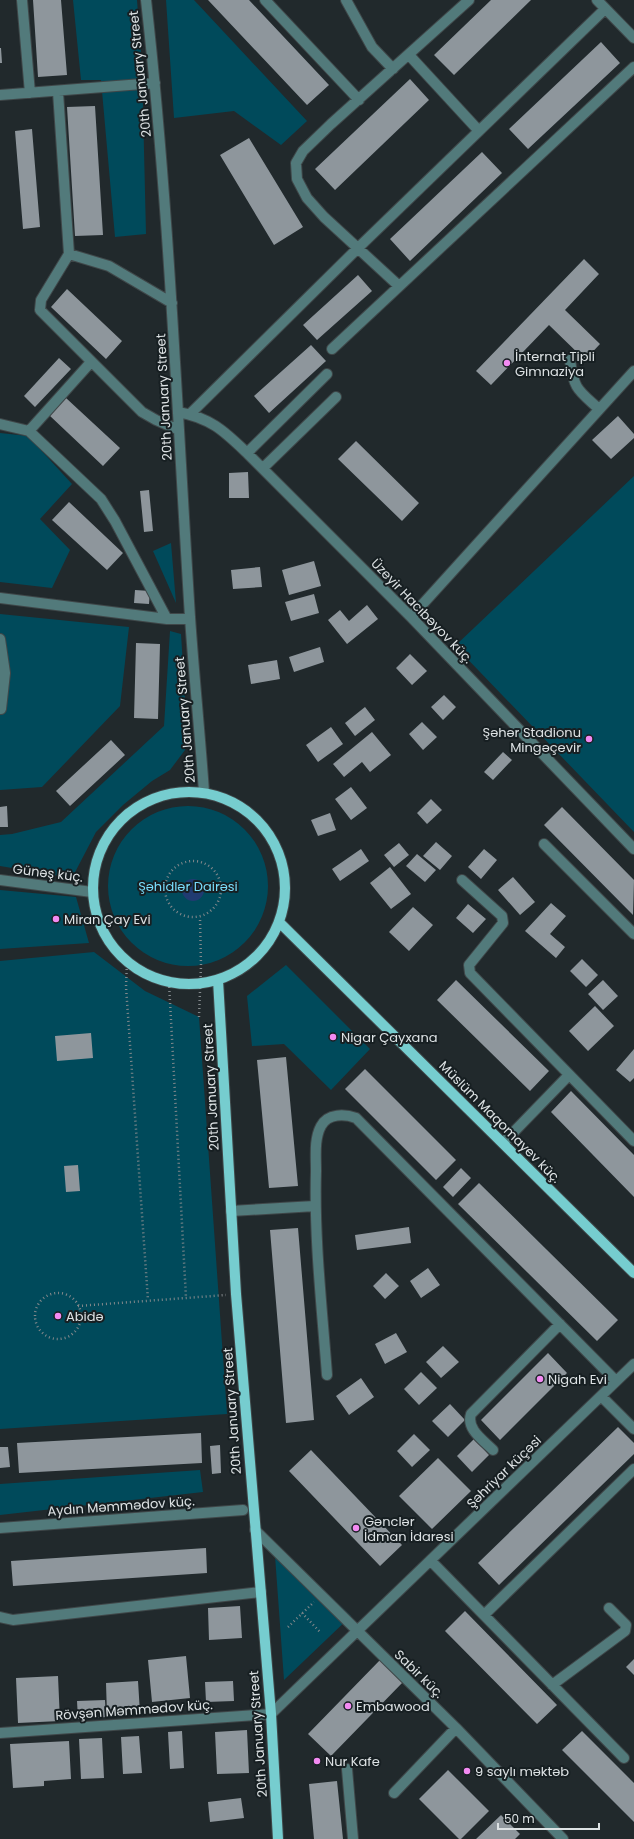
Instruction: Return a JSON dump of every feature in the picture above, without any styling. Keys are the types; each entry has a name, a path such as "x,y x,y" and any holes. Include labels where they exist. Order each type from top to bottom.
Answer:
{"main road":[{"path":"185,791 204,792 222,797 240,806 255,817 267,831 277,848 283,865 286,884 284,903 279,922 265,947 249,964 218,980 201,984 169,983 139,971 115,951 98,923 92,892 96,860 106,838 118,822 148,800 166,794 185,791"},
{"name":"Müslüm Maqomayev küç.","path":"279,922 634,1273"},
{"name":"20th January Street","path":"218,980 236,1294 271,1714 278,1839"}],"street":[{"path":"22,0 30,93"},
{"name":"20th January Street","path":"146,0 156,84 172,303 190,619 204,792"},
{"path":"265,0 359,100"},
{"path":"346,0 372,47 393,69"},
{"path":"399,286 324,217 307,198 297,179 296,163 303,151 469,0"},
{"path":"597,0 634,38"},
{"path":"190,414 605,8"},
{"path":"409,55 479,131"},
{"path":"332,349 634,67"},
{"path":"0,95 156,84"},
{"path":"58,92 69,254 41,300 40,310 142,412 179,430"},
{"path":"69,254 109,266 172,303"},
{"path":"570,360 573,381 579,390 600,409"},
{"path":"30,431 91,362"},
{"path":"410,617 634,371"},
{"path":"247,453 327,374"},
{"path":"263,468 336,396"},
{"name":"Üzeyir Hacıbəyov küç.","path":"178,412 203,418 217,426 263,468 410,617 634,849"},
{"path":"0,424 30,431 100,499 115,521 167,619"},
{"path":"0,598 167,619 190,619"},
{"path":"0,639 6,673 1,709"},
{"path":"544,844 634,934"},
{"name":"Günəş küç.","path":"0,880 92,892"},
{"path":"462,880 502,916 503,923 469,965 470,974 634,1141"},
{"path":"502,1143 569,1075"},
{"path":"327,1375 315,1206 316,1141 322,1125 332,1117 345,1114 356,1118 616,1381"},
{"path":"231,1211 315,1206"},
{"path":"493,1450 470,1425 471,1414 560,1324"},
{"name":"Şəhriyar küçəsi","path":"271,1714 634,1364"},
{"path":"601,1396 634,1429"},
{"path":"484,1615 634,1469"},
{"name":"Aydın Məmmədov küç.","path":"0,1528 243,1510"},
{"name":"Sabir küç.","path":"255,1530 356,1632 456,1728 563,1839"},
{"path":"431,1561 624,1758"},
{"path":"0,1617 13,1620 260,1592"},
{"path":"552,1685 625,1631 626,1625 609,1608"},
{"name":"Rövşən Məmmədov küç.","path":"0,1733 271,1714"},
{"path":"394,1793 456,1728"},
{"path":"347,1769 353,1839"}],"path":[{"path":"187,862 202,863 215,872 219,879 221,895 218,902 210,911 200,917 184,916 177,912 167,900 165,892 168,876 179,865 187,862"},
{"path":"199,1017 201,966 200,917"},
{"path":"127,961 126,987 148,1300"},
{"path":"169,983 186,1298"},
{"path":"57,1293 64,1294 75,1301 78,1306 81,1312 79,1325 71,1335 65,1338 52,1339 46,1336 37,1327 35,1321 36,1308 45,1298 57,1293"},
{"path":"78,1306 236,1294"},
{"path":"288,1627 320,1596"},
{"path":"302,1613 320,1632"}],"green space":[{"path":"73,0 137,0 142,66 146,234 115,237 101,80 81,80"},
{"path":"166,0 194,0 307,121 281,145 234,111 174,118"},
{"path":"0,433 28,436 72,484 40,519 70,550 52,588 0,582"},
{"name":"Şəhər Stadionu Mingəçevir","path":"634,476 634,832 455,646"},
{"path":"171,543 176,603 153,551"},
{"path":"0,614 129,627 120,706 42,787 0,790"},
{"path":"170,631 181,634 187,729 185,750 170,770 152,781 123,805 96,832 72,878 0,866 0,835 12,834 61,822 164,726"},
{"name":"Şəhidlər Dairəsi","path":"180,806 196,806 211,809 226,815 245,829 259,848 262,855 267,870 267,902 262,917 259,924 245,943 226,957 211,963 196,966 180,966 165,963 150,957 131,943 126,937 117,924 111,909 108,894 108,878 111,863 117,848 131,829 137,824 150,815 165,809"},
{"path":"0,890 76,897 89,943 0,949"},
{"path":"94,952 145,991 199,1017 227,1414 0,1429 0,961"},
{"path":"286,965 370,1049 331,1090 284,1044 252,1046 247,996"},
{"path":"200,1470 203,1492 0,1515 0,1484"},
{"path":"274,1542 351,1616 284,1680"}],"water":[{"path":"193,879 201,882 204,890 201,898 193,901 185,898 182,890 185,882"}],"building":[{"path":"33,0 61,0 67,75 38,77"},
{"path":"208,0 249,0 329,85 307,105"},
{"path":"491,0 531,0 454,75 434,55"},
{"path":"601,42 620,63 528,149 509,129"},
{"path":"1,48 2,63 0,63"},
{"path":"410,79 429,100 335,190 315,169"},
{"path":"95,106 103,235 75,236 67,107"},
{"path":"32,129 40,227 23,229 15,131"},
{"path":"249,138 303,227 274,245 220,155"},
{"path":"482,152 502,173 410,261 390,239"},
{"path":"584,259 599,274 565,310 600,344 585,360 549,325 491,385 476,371"},
{"path":"358,275 372,291 317,340 303,325"},
{"path":"67,289 122,341 106,359 51,307"},
{"path":"311,345 326,361 269,413 254,396"},
{"path":"59,358 71,369 35,407 24,396"},
{"path":"66,398 120,448 103,466 49,415"},
{"path":"618,416 634,434 634,438 611,459 592,440"},
{"path":"356,441 419,503 402,521 338,459"},
{"path":"248,472 249,498 229,498 229,473"},
{"path":"149,490 153,531 144,532 140,491"},
{"path":"69,502 123,553 107,570 52,520"},
{"path":"314,561 321,586 289,595 282,570"},
{"path":"260,567 262,587 233,589 231,570"},
{"path":"135,590 150,591 149,604 134,603"},
{"path":"314,594 319,613 291,621 285,602"},
{"path":"367,605 378,619 347,644 328,620 340,610 349,621"},
{"path":"136,643 160,644 158,719 134,718"},
{"path":"320,647 324,662 294,672 289,657"},
{"path":"410,654 427,671 412,685 396,668"},
{"path":"277,660 280,679 251,684 248,665"},
{"path":"444,695 456,707 443,720 431,707"},
{"path":"365,707 375,720 355,736 345,723"},
{"path":"422,722 437,737 423,750 409,734"},
{"path":"331,727 343,744 318,762 306,745"},
{"path":"372,732 391,755 370,772 362,762 344,777 333,764"},
{"path":"111,740 125,755 70,806 56,791"},
{"path":"503,752 512,760 493,780 484,772"},
{"path":"351,787 367,808 351,820 335,799"},
{"path":"431,799 442,810 427,824 417,813"},
{"path":"7,806 8,827 0,827 0,807"},
{"path":"562,807 634,880 633,915 544,825"},
{"path":"330,813 336,830 318,836 311,820"},
{"path":"436,842 452,856 440,870 423,856"},
{"path":"399,843 409,855 394,867 384,855"},
{"path":"361,849 369,861 340,881 332,869"},
{"path":"484,849 497,860 481,879 468,867"},
{"path":"417,854 436,870 425,882 406,866"},
{"path":"390,867 411,894 391,909 370,883"},
{"path":"513,877 535,902 520,915 498,890"},
{"path":"551,903 566,916 550,934 565,947 556,958 525,931"},
{"path":"468,904 486,919 473,933 456,918"},
{"path":"413,907 433,925 409,951 389,932"},
{"path":"582,959 598,975 586,987 570,971"},
{"path":"456,980 549,1071 530,1091 437,1000"},
{"path":"603,980 618,996 603,1010 588,994"},
{"path":"595,1006 614,1026 588,1051 569,1031"},
{"path":"91,1033 93,1058 57,1061 55,1036"},
{"path":"634,1049 634,1078 630,1082 616,1070"},
{"path":"286,1057 298,1186 269,1188 257,1060"},
{"path":"365,1069 456,1160 436,1180 345,1089"},
{"path":"571,1091 634,1155 634,1197 551,1112"},
{"path":"78,1165 80,1191 66,1192 64,1166"},
{"path":"461,1168 471,1178 453,1197 443,1187"},
{"path":"479,1183 618,1320 597,1341 458,1204"},
{"path":"409,1227 411,1243 357,1250 355,1235"},
{"path":"298,1228 314,1420 286,1423 270,1230"},
{"path":"428,1268 440,1285 421,1298 410,1281"},
{"path":"386,1273 399,1286 385,1299 373,1286"},
{"path":"396,1333 407,1352 385,1364 375,1344"},
{"path":"443,1346 459,1362 441,1378 426,1362"},
{"path":"548,1353 567,1373 500,1440 481,1420"},
{"path":"421,1372 437,1388 419,1405 404,1389"},
{"path":"361,1378 374,1397 349,1415 336,1396"},
{"path":"450,1404 465,1420 448,1437 432,1421"},
{"path":"618,1427 634,1443 634,1454 499,1585 478,1563"},
{"path":"201,1433 202,1463 19,1473 17,1443"},
{"path":"414,1434 430,1450 412,1467 397,1451"},
{"path":"474,1439 489,1455 472,1472 457,1456"},
{"path":"220,1445 221,1473 212,1474 210,1446"},
{"path":"0,1447 8,1447 10,1467 0,1468"},
{"path":"311,1450 402,1545 380,1566 289,1471"},
{"path":"438,1458 471,1491 432,1529 399,1496"},
{"path":"206,1548 207,1573 13,1586 11,1561"},
{"path":"240,1606 242,1638 209,1640 208,1608"},
{"path":"465,1611 557,1705 537,1724 445,1631"},
{"path":"186,1656 190,1698 152,1702 148,1660"},
{"path":"634,1659 634,1675 626,1667"},
{"path":"380,1660 403,1682 331,1756 308,1734"},
{"path":"58,1676 60,1721 18,1723 16,1678"},
{"path":"138,1681 140,1713 107,1715 106,1683"},
{"path":"233,1681 234,1701 206,1702 205,1682"},
{"path":"105,1700 106,1717 78,1719 77,1701"},
{"path":"247,1730 249,1773 217,1774 215,1732"},
{"path":"182,1731 184,1768 170,1769 168,1732"},
{"path":"582,1731 634,1783 634,1822 562,1750"},
{"path":"139,1736 142,1773 123,1774 121,1737"},
{"path":"102,1738 104,1778 81,1779 79,1739"},
{"path":"69,1741 71,1779 44,1781 44,1786 13,1788 10,1744"},
{"path":"448,1770 489,1811 461,1839 459,1839 419,1799"},
{"path":"337,1781 343,1839 314,1839 309,1784"},
{"path":"241,1798 244,1818 210,1822 208,1802"},
{"path":"501,1815 520,1834 515,1839 476,1839"}],"place":[{"name":"İnternat Tipli Gimnaziya","path":"507,363"},
{"name":"Şəhər Stadionu Mingəçevir","path":"589,739"},
{"name":"Miran Çay Evi","path":"56,919"},
{"name":"Nigar Çayxana","path":"333,1037"},
{"name":"Abidə","path":"58,1316"},
{"name":"Nigah Evi","path":"540,1379"},
{"name":"Gənclər İdman İdarəsi","path":"356,1528"},
{"name":"Embawood","path":"348,1706"},
{"name":"Nur Kafe","path":"317,1761"},
{"name":"9 saylı məktəb","path":"467,1771"}]}
